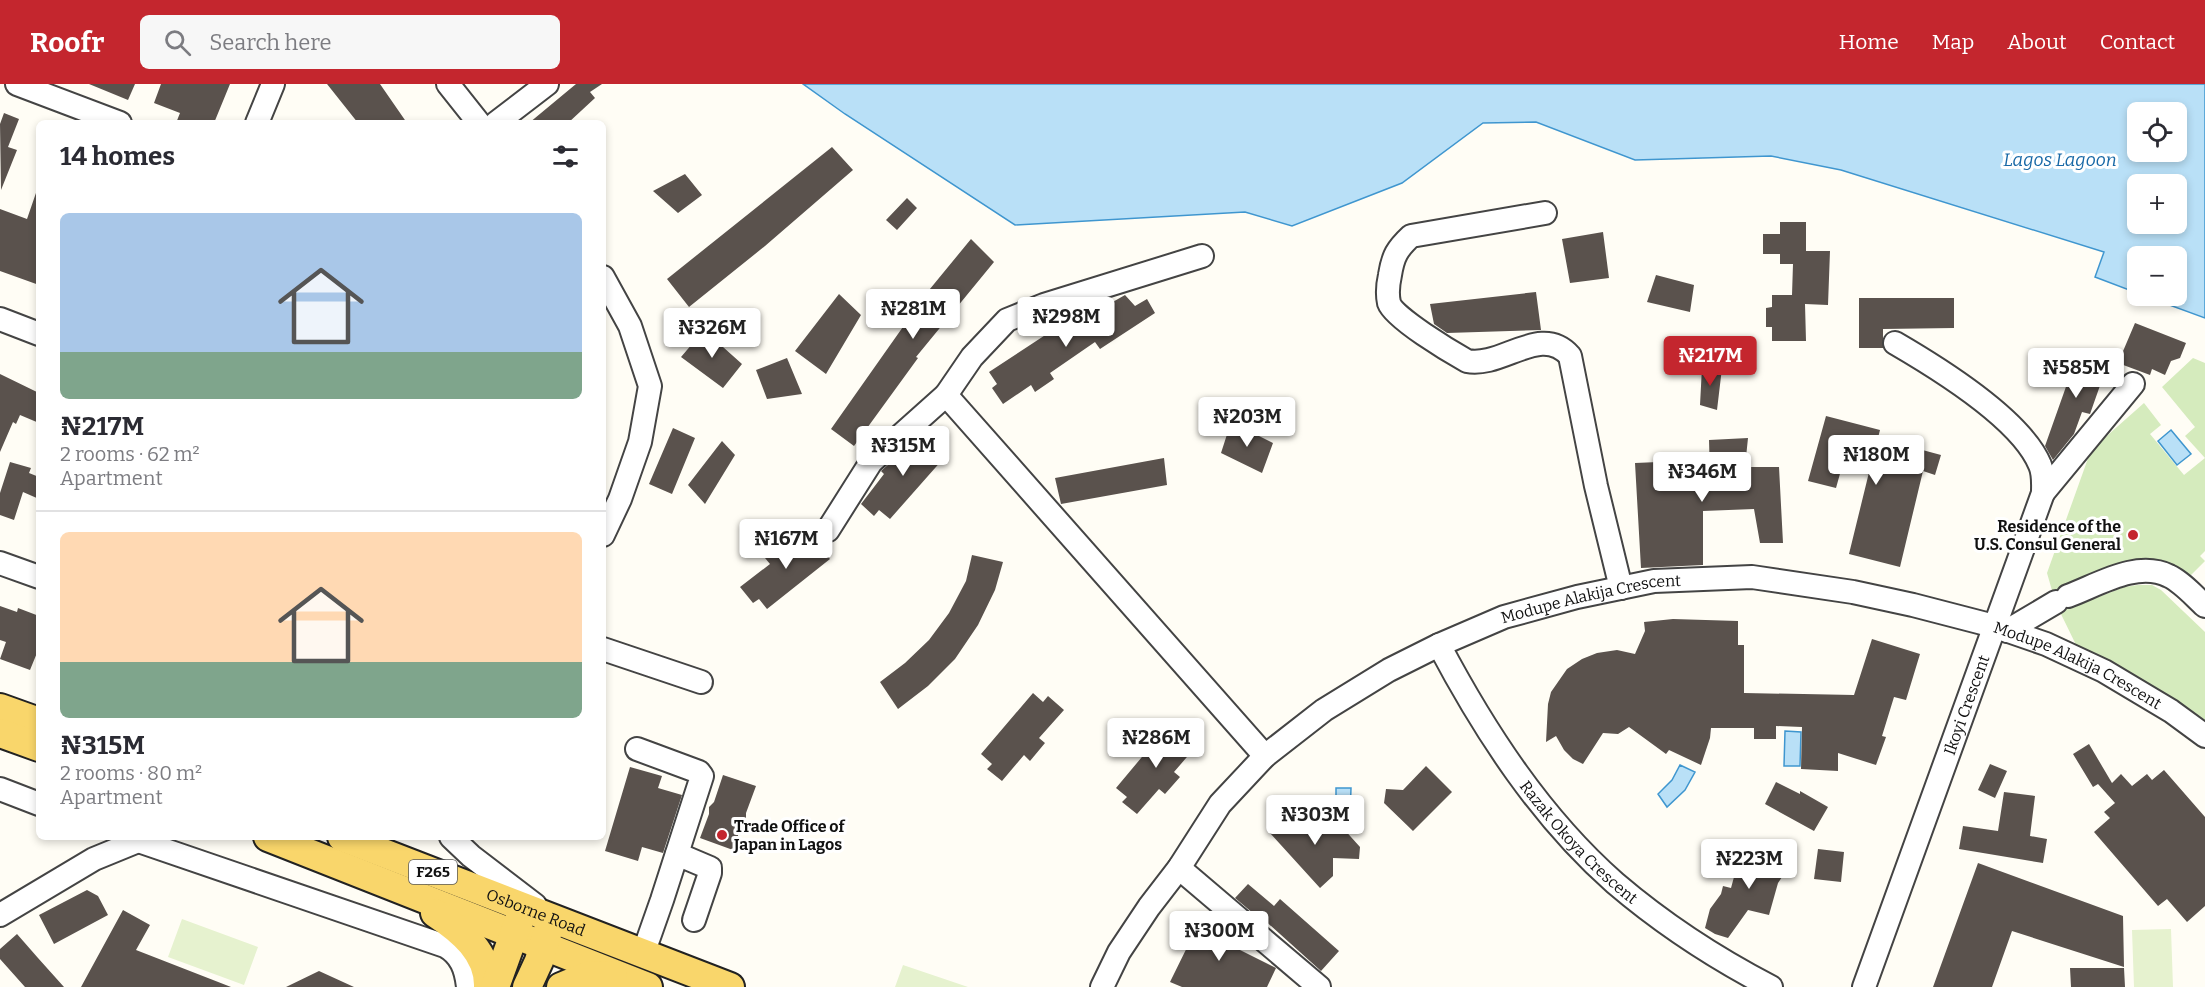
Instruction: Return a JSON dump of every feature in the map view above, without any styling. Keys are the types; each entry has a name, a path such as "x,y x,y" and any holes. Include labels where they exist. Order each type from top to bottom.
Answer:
{"main road":[{"path":"0,708 36,721"},
{"path":"0,733 36,746"},
{"name":"Osborne Road","path":"275,840 400,891 519,920 551,917 730,987"},
{"name":"Osborne Road","path":"348,840 519,920 544,945 648,987"},
{"path":"400,891 446,920 471,942 485,965 488,987"},
{"path":"527,987 544,945 551,917"},
{"path":"495,987 519,920"},
{"path":"561,987 590,975 620,977"}],"street":[{"path":"17,84 112,120"},
{"path":"258,120 273,84"},
{"path":"448,84 477,120"},
{"path":"500,120 547,84"},
{"path":"1545,213 1412,236 1397,249 1392,264 1388,287 1390,305 1403,320 1467,361 1478,363 1491,361 1538,344 1552,343 1563,348 1570,356 1596,486 1622,588"},
{"path":"828,530 872,462 946,395 972,357 1007,320 1044,304 1202,256"},
{"path":"606,282 630,326 650,386 640,442 620,499 606,529"},
{"path":"0,319 36,333"},
{"name":"Ikoyi Crescent","path":"1864,987 2001,629 2043,493 2040,465 2031,448 2022,438 2000,416 1964,389 1895,343"},
{"path":"2043,493 2133,384"},
{"path":"946,395 1264,756"},
{"path":"0,563 36,576"},
{"path":"2001,629 2062,599 2128,572 2154,571 2170,576 2205,606"},
{"name":"Modupe Alakija Crescent","path":"1102,987 1119,952 1179,868 1220,804 1264,756 1324,710 1389,670 1504,617 1577,597 1654,581 1752,577 1853,592 1913,605 2046,644 2104,671 2171,711 2205,736"},
{"name":"Razak Okoya Crescent","path":"1439,645 1501,750 1522,780 1578,846 1614,882 1652,913 1692,942 1771,987"},
{"path":"606,650 701,682"},
{"path":"637,749 699,772 702,776 643,954"},
{"path":"0,789 36,803"},
{"path":"0,915 93,859 131,840"},
{"path":"136,840 445,946 454,951 460,959 468,987"},
{"path":"454,840 471,856 551,917"},
{"path":"677,854 710,868 694,920"},
{"path":"1179,868 1320,987"}],"green space":[{"path":"2193,358 2205,363 2205,458 2185,436 2195,427 2162,387"},
{"path":"2144,403 2161,425 2150,434 2184,475 2205,458 2205,551 2200,556 2205,561 2190,576 2196,582 2173,566 2065,589 2053,594 2047,573 2091,450"},
{"path":"2152,585 2161,590 2205,632 2205,729 2080,653 2060,612 2124,587"},
{"path":"182,919 258,947 244,985 168,957"},
{"path":"2171,929 2173,987 2134,987 2132,930"},
{"path":"903,965 968,987 895,987"}],"water":[{"name":"Lagos Lagoon","path":"803,84 2205,84 2205,318 2172,306 2187,306 2187,246 2127,246 2127,289 2095,277 2104,252 1841,170 1771,156 1635,160 1536,122 1483,123 1402,183 1292,226 1245,212 1015,225"},
{"path":"2171,430 2191,454 2177,465 2158,441"},
{"path":"1785,731 1801,732 1800,766 1784,766"},
{"path":"1680,765 1695,772 1685,790 1667,807 1658,794 1672,780"},
{"path":"1336,788 1351,788 1350,816 1336,816"}],"building":[{"path":"89,84 135,84 128,100"},
{"path":"161,84 230,84 215,120 177,120 180,113 154,103"},
{"path":"327,84 380,84 405,120 356,120"},
{"path":"576,84 602,84 590,92 595,98 571,120 533,120"},
{"path":"4,113 19,119 8,147 17,150 1,190 0,124"},
{"path":"832,147 853,170 765,246 689,307 667,279"},
{"path":"685,174 702,195 678,213 653,191"},
{"path":"36,193 36,284 0,271 0,209 27,219"},
{"path":"907,198 917,208 897,230 886,220"},
{"path":"1780,222 1806,222 1806,251 1830,251 1828,305 1805,304 1806,341 1772,341 1772,327 1766,327 1766,308 1772,307 1772,295 1792,295 1793,264 1780,264 1780,254 1763,254 1763,234 1780,234"},
{"path":"1603,232 1609,278 1570,283 1562,239"},
{"path":"971,239 994,262 916,357 918,358 854,446 831,429 905,324 902,323"},
{"path":"1656,275 1694,285 1690,312 1647,302"},
{"path":"1536,292 1541,330 1447,333 1434,324 1430,304"},
{"path":"839,294 861,315 826,374 795,351"},
{"path":"1125,295 1135,306 1147,299 1155,313 1100,349 1095,342 1050,373 1054,379 1035,392 1031,385 1003,404 992,388 997,384 989,372 1056,328 1063,339 1084,326 1082,323 1104,307"},
{"path":"1859,298 1954,298 1954,328 1883,329 1883,348 1859,348"},
{"path":"2135,323 2186,343 2180,358 2171,361 2165,375 2152,369 2150,375 2118,363"},
{"path":"704,330 742,364 723,388 681,357"},
{"path":"2079,350 2109,360 2090,414 2082,412 2074,434 2053,460 2045,446"},
{"path":"787,358 802,394 767,399 756,370"},
{"path":"1702,367 1722,368 1717,410 1700,405"},
{"path":"0,374 36,392 36,422 20,415 16,424 13,422 0,452"},
{"path":"1826,416 1880,430 1878,438 1941,455 1935,475 1923,471 1900,567 1849,554 1874,452 1848,445 1836,488 1808,481"},
{"path":"1231,422 1273,443 1262,473 1221,453"},
{"path":"673,428 695,438 672,494 649,484"},
{"path":"924,433 936,444 932,450 943,459 890,519 879,510 874,516 861,504 884,474 881,471"},
{"path":"1748,438 1745,467 1779,467 1783,543 1760,543 1754,509 1703,511 1703,565 1641,568 1635,463 1682,461 1685,473 1710,476 1709,440"},
{"path":"722,441 735,455 705,504 688,485"},
{"path":"1164,458 1167,485 1061,504 1055,478"},
{"path":"10,462 31,468 29,473 36,476 36,498 23,492 14,520 0,515 0,493"},
{"path":"814,529 816,537 826,544 821,548 830,559 767,609 759,599 753,603 740,587 770,564 765,558 782,543 787,550"},
{"path":"972,555 1003,562 995,590 978,625 955,659 928,686 898,709 880,682 905,663 929,640 949,613 966,581"},
{"path":"0,606 17,612 18,608 36,615 36,655 30,670 0,659 6,642 0,640"},
{"path":"1673,619 1738,621 1738,645 1744,645 1744,693 1854,695 1872,639 1920,654 1906,700 1894,697 1882,736 1886,737 1876,765 1838,753 1838,771 1801,769 1802,727 1776,726 1776,739 1754,739 1754,728 1711,728 1701,765 1669,750 1666,754 1629,727 1618,734 1603,733 1583,764 1573,759 1564,750 1556,736 1546,742 1551,692 1567,669 1597,653 1617,650 1635,654 1645,631 1644,622"},
{"path":"1033,693 1043,702 1048,696 1064,710 1039,738 1045,743 1030,761 1024,755 1002,781 987,769 992,764 981,754"},
{"path":"1167,727 1178,735 1183,730 1199,743 1174,772 1180,777 1165,794 1159,789 1137,814 1122,802 1127,797 1116,788"},
{"path":"2089,744 2112,783 2121,774 2132,786 2147,774 2152,780 2164,770 2205,817 2205,906 2187,922 2167,899 2158,906 2094,832 2110,818 2104,812 2115,803 2098,784 2093,787 2073,754"},
{"path":"1990,764 2007,771 1995,798 1978,790"},
{"path":"1426,766 1452,792 1413,831 1384,803 1386,789 1403,790"},
{"path":"630,767 662,776 658,788 682,795 663,853 642,847 638,861 605,851"},
{"path":"723,775 756,786 733,850 700,838 709,814 709,807 714,802"},
{"path":"1776,782 1800,794 1800,791 1828,807 1814,831 1765,804"},
{"path":"2004,792 2035,796 2030,836 2047,839 2043,863 1959,849 1963,826 1998,831"},
{"path":"1293,810 1314,833 1333,817 1360,847 1359,859 1333,858 1333,876 1320,888 1269,832"},
{"path":"1756,844 1779,850 1791,858 1788,868 1778,883 1769,915 1748,910 1728,938 1715,934 1705,928 1710,909 1721,894 1723,886 1731,888 1734,877"},
{"path":"1818,849 1844,852 1841,882 1814,879"},
{"path":"1978,863 2123,916 2124,967 2012,931 1992,987 1933,987"},
{"path":"1248,884 1274,906 1280,899 1339,951 1321,971 1261,917 1260,919 1235,898"},
{"path":"87,890 98,896 108,915 54,944 39,915"},
{"path":"123,910 150,925 136,950 231,987 81,987"},
{"path":"1201,919 1239,937 1234,947 1276,968 1267,987 1182,987 1170,982"},
{"path":"17,934 64,987 25,987 0,959 0,949"},
{"path":"2070,968 2124,968 2125,987 2071,987"},
{"path":"319,971 354,987 286,987"}],"place":[{"name":"Residence of the U.S. Consul General","path":"2133,535"},
{"name":"Trade Office of Japan in Lagos","path":"722,835"}]}
